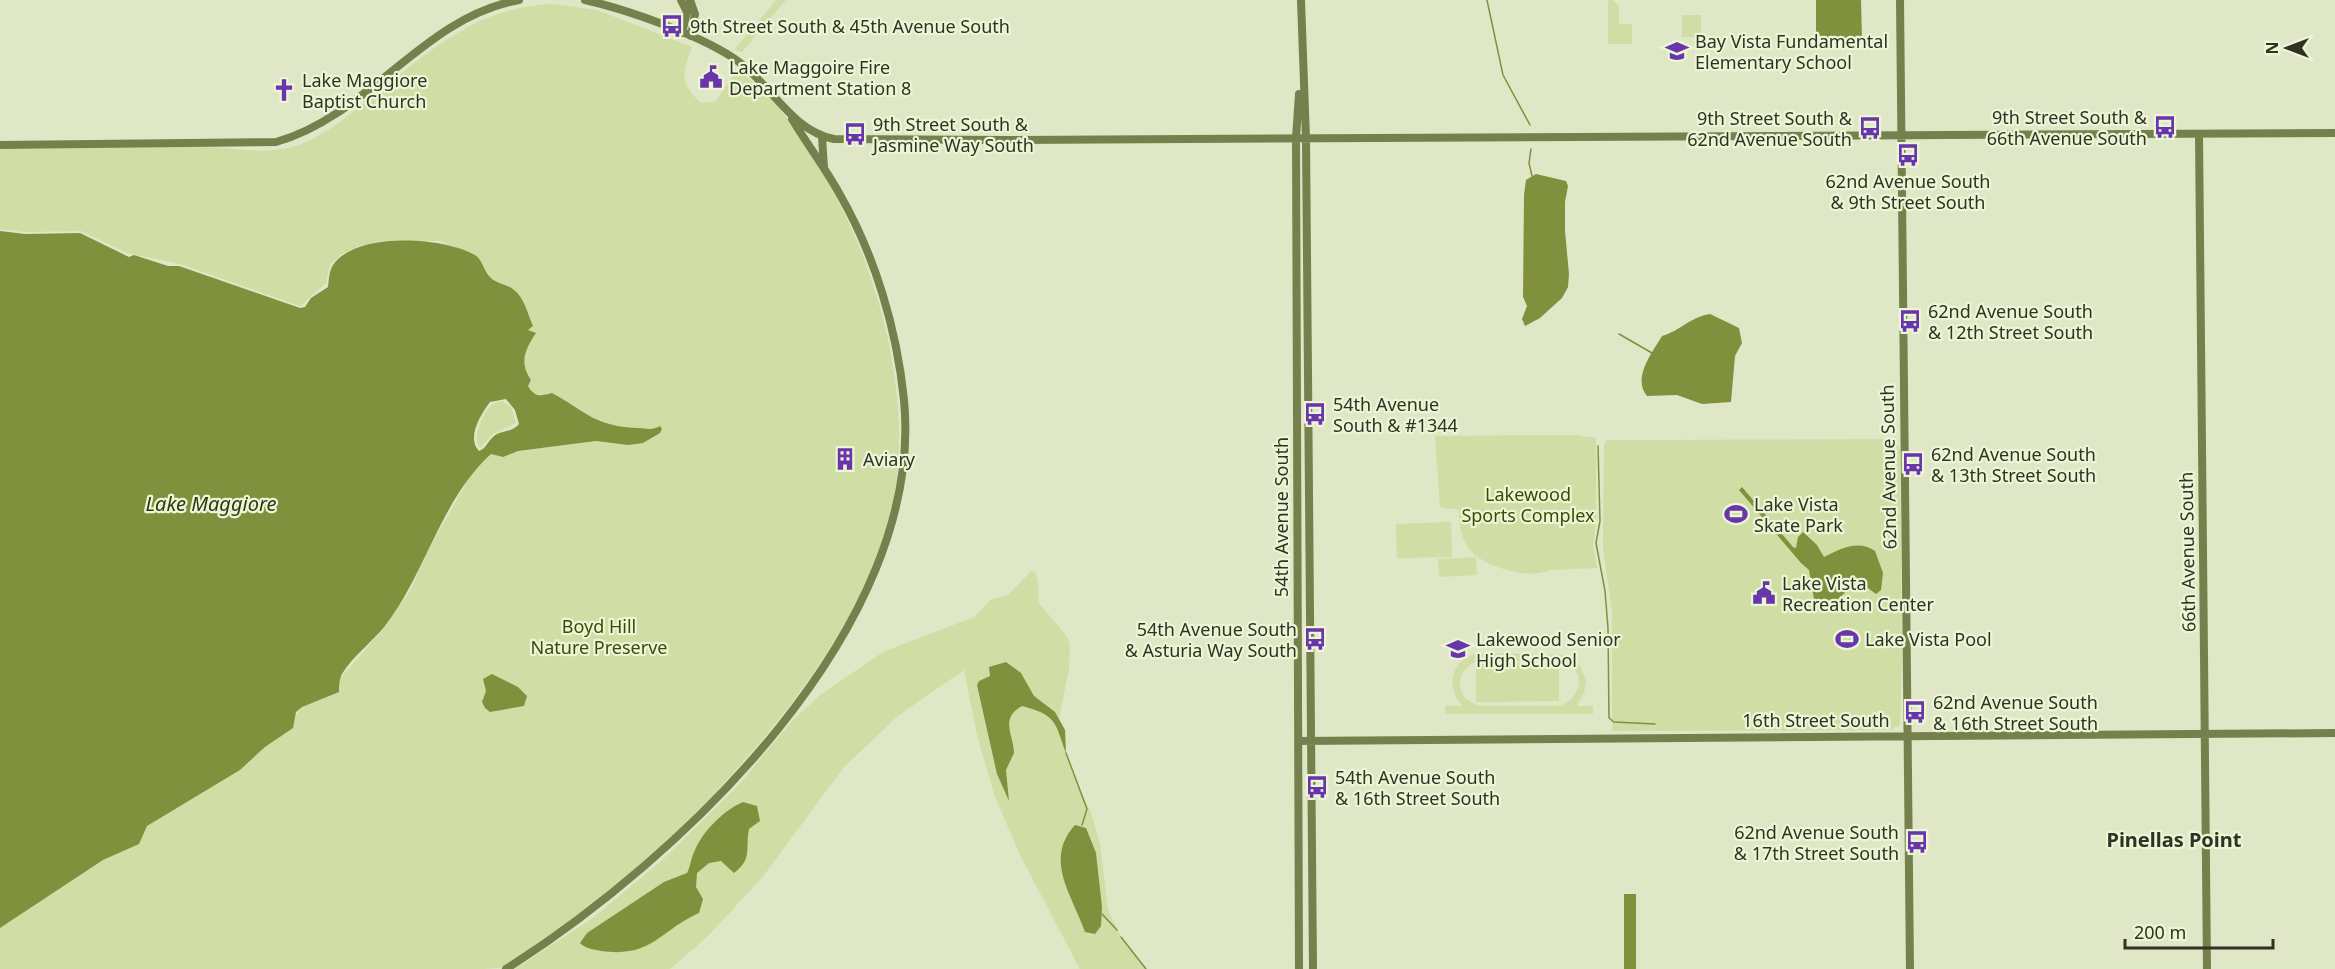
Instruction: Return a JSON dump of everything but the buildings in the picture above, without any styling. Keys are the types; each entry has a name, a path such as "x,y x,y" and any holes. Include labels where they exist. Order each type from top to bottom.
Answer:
{"street":[{"path":"0,145 258,144 284,140 303,134 337,115 460,22 496,5 519,0"},
{"path":"585,0 691,36 738,61 800,123 822,136 860,140 2335,133"},
{"path":"681,0 687,12 682,33"},
{"path":"690,0 695,14 691,36"},
{"name":"54th Avenue South","path":"1301,0 1306,138 1313,969"},
{"name":"62nd Avenue South","path":"1900,0 1910,969"},
{"name":"54th Avenue South","path":"1299,969 1296,138 1302,64"},
{"path":"506,969 590,912 630,880 689,828 738,775 792,709 836,646 862,601 880,559 894,517 905,436 900,370 886,310 864,245 850,213 784,106"},
{"name":"66th Avenue South","path":"2199,134 2207,969"},
{"path":"822,136 825,171"},
{"name":"16th Street South","path":"1298,741 2335,733"}],"green space":[{"path":"776,0 786,0 742,52 734,50"},
{"path":"1608,0 1613,0 1619,6 1619,24 1632,24 1632,44 1608,44"},
{"name":"Boyd Hill Nature Preserve","path":"553,4 597,10 692,47 684,77 689,89 701,103 716,101 737,70 773,101 805,143 832,189 853,232 874,288 895,377 899,437 898,467 888,523 867,578 839,633 805,685 766,735 682,825 627,876 585,910 499,968 0,969 0,928 103,860 138,844 147,826 240,770 265,747 285,733 302,706 323,698 385,627 410,591 429,549 474,469 491,454 503,457 518,451 596,441 616,444 660,433 660,426 653,430 619,428 579,411 571,403 532,393 528,386 531,380 524,362 526,351 536,334 528,330 533,326 514,290 492,280 477,256 440,241 382,241 360,246 342,254 330,265 326,283 300,306 180,264 127,253 81,231 25,232 0,229 0,149 210,147 260,151 299,145 332,128 427,53 472,25 497,14 523,7"},
{"path":"1682,15 1701,15 1701,37 1682,37"},
{"path":"502,401 511,407 516,423 493,434 480,448 477,432 482,420 492,404"},
{"name":"Lakewood Sports Complex","path":"1576,435 1596,438 1596,522 1593,546 1597,568 1519,573 1496,566 1476,556 1467,546 1463,536 1459,510 1440,507 1435,436"},
{"path":"1895,439 1900,450 1902,659 1900,725 1890,730 1612,731 1612,613 1603,548 1604,443 1607,440"},
{"path":"1451,522 1452,557 1397,558 1396,524"},
{"path":"1476,557 1477,575 1439,577 1438,559"},
{"path":"1031,571 1036,572 1038,602 1066,635 1070,644 1069,669 1059,718 1065,730 1066,753 1070,767 1091,813 1100,844 1108,910 1123,941 1146,969 1080,969 1021,857 995,797 977,735 964,670 899,715 844,767 761,879 707,937 670,969 515,969 593,918 660,862 737,787 792,721 820,695 883,652 974,617 991,599 1008,595"},
{"path":"1478,653 1567,655 1579,664 1586,680 1584,693 1577,706 1593,706 1593,714 1445,714 1445,706 1463,706 1457,699 1453,682 1457,667 1469,656","holes":["1477,661 1563,661 1576,671 1579,684 1573,698 1559,706 1479,706 1466,699 1460,688 1463,672"]},
{"path":"1559,663 1559,701 1476,702 1476,664"}],"water":[{"path":"1816,0 1861,0 1862,39 1822,37 1816,32"},
{"path":"1536,174 1566,181 1568,186 1565,202 1565,231 1569,274 1568,287 1562,298 1540,318 1525,326 1522,319 1527,306 1523,297 1524,195 1526,180"},
{"name":"Lake Maggiore","path":"0,231 25,234 80,233 129,257 134,255 168,266 179,266 300,308 305,307 311,298 328,287 333,265 344,254 361,247 401,240 443,244 461,249 475,255 490,277 514,290 523,302 533,326 528,330 536,333 526,351 524,362 531,380 528,386 533,393 541,395 552,393 592,417 610,424 649,429 660,426 662,429 660,433 643,443 628,445 596,441 518,451 503,457 491,454 459,492 412,583 385,626 342,674 339,692 302,707 296,712 293,728 265,747 240,770 147,826 139,844 103,860 0,928","holes":["506,399 515,410 519,424 513,429 496,435 479,451 475,446 474,433 479,419 490,402"]},
{"path":"1710,314 1739,328 1742,343 1735,356 1731,402 1702,404 1677,395 1647,396 1642,381 1645,366 1662,336"},
{"path":"1742,487 1793,547 1796,548 1798,537 1803,532 1817,545 1824,557 1849,546 1869,547 1875,551 1883,573 1881,590 1876,594 1858,581 1833,602 1821,603 1814,599 1809,570 1739,490"},
{"path":"1006,662 1021,673 1034,696 1055,712 1065,730 1066,753 1057,728 1049,717 1022,706 1015,711 1009,722 1014,753 1006,770 1009,801 997,774 977,685 979,681 990,676 989,667"},
{"path":"492,674 518,687 527,696 524,706 490,712 485,708 482,702 486,691 483,679"},
{"path":"743,802 757,806 760,821 749,829 746,858 734,873 721,861 709,863 697,873 696,887 703,899 699,913 644,947 632,951 601,951 587,948 580,943 587,933 664,882 687,873 699,843 709,829 729,810"},
{"path":"1075,825 1086,828 1096,853 1102,907 1101,926 1095,934 1085,932 1068,892 1061,865 1061,851"},
{"path":"1624,894 1636,894 1636,969 1624,969"}],"waterway":[{"path":"1487,0 1503,75 1530,125"},
{"path":"1531,149 1529,163 1532,176"},
{"path":"1619,334 1652,353"},
{"path":"1598,446 1600,521 1596,543 1605,591 1608,628 1609,718 1614,722 1655,724"},
{"path":"1066,753 1087,809 1082,825"},
{"path":"1102,914 1117,930"},
{"path":"1121,937 1146,969"}],"place":[{"name":"9th Street South & 45th Avenue South","path":"672,26"},
{"name":"Bay Vista Fundamental Elementary School","path":"1677,51"},
{"name":"Lake Maggoire Fire Department Station 8","path":"711,77"},
{"name":"Lake Maggiore Baptist Church","path":"284,90"},
{"name":"9th Street South & 66th Avenue South","path":"2165,127"},
{"name":"9th Street South & 62nd Avenue South","path":"1870,128"},
{"name":"9th Street South & Jasmine Way South","path":"855,134"},
{"name":"62nd Avenue South & 9th Street South","path":"1908,155"},
{"name":"62nd Avenue South & 12th Street South","path":"1910,321"},
{"name":"54th Avenue South & #1344","path":"1315,414"},
{"name":"Aviary","path":"845,459"},
{"name":"62nd Avenue South & 13th Street South","path":"1913,464"},
{"name":"Lake Vista Skate Park","path":"1736,514"},
{"name":"Lake Vista Recreation Center","path":"1764,593"},
{"name":"54th Avenue South & Asturia Way South","path":"1315,639"},
{"name":"Lake Vista Pool","path":"1847,639"},
{"name":"Lakewood Senior High School","path":"1458,649"},
{"name":"62nd Avenue South & 16th Street South","path":"1915,712"},
{"name":"54th Avenue South & 16th Street South","path":"1317,787"},
{"name":"62nd Avenue South & 17th Street South","path":"1917,842"}],"district":[{"name":"Pinellas Point","path":"2174,839"}]}
